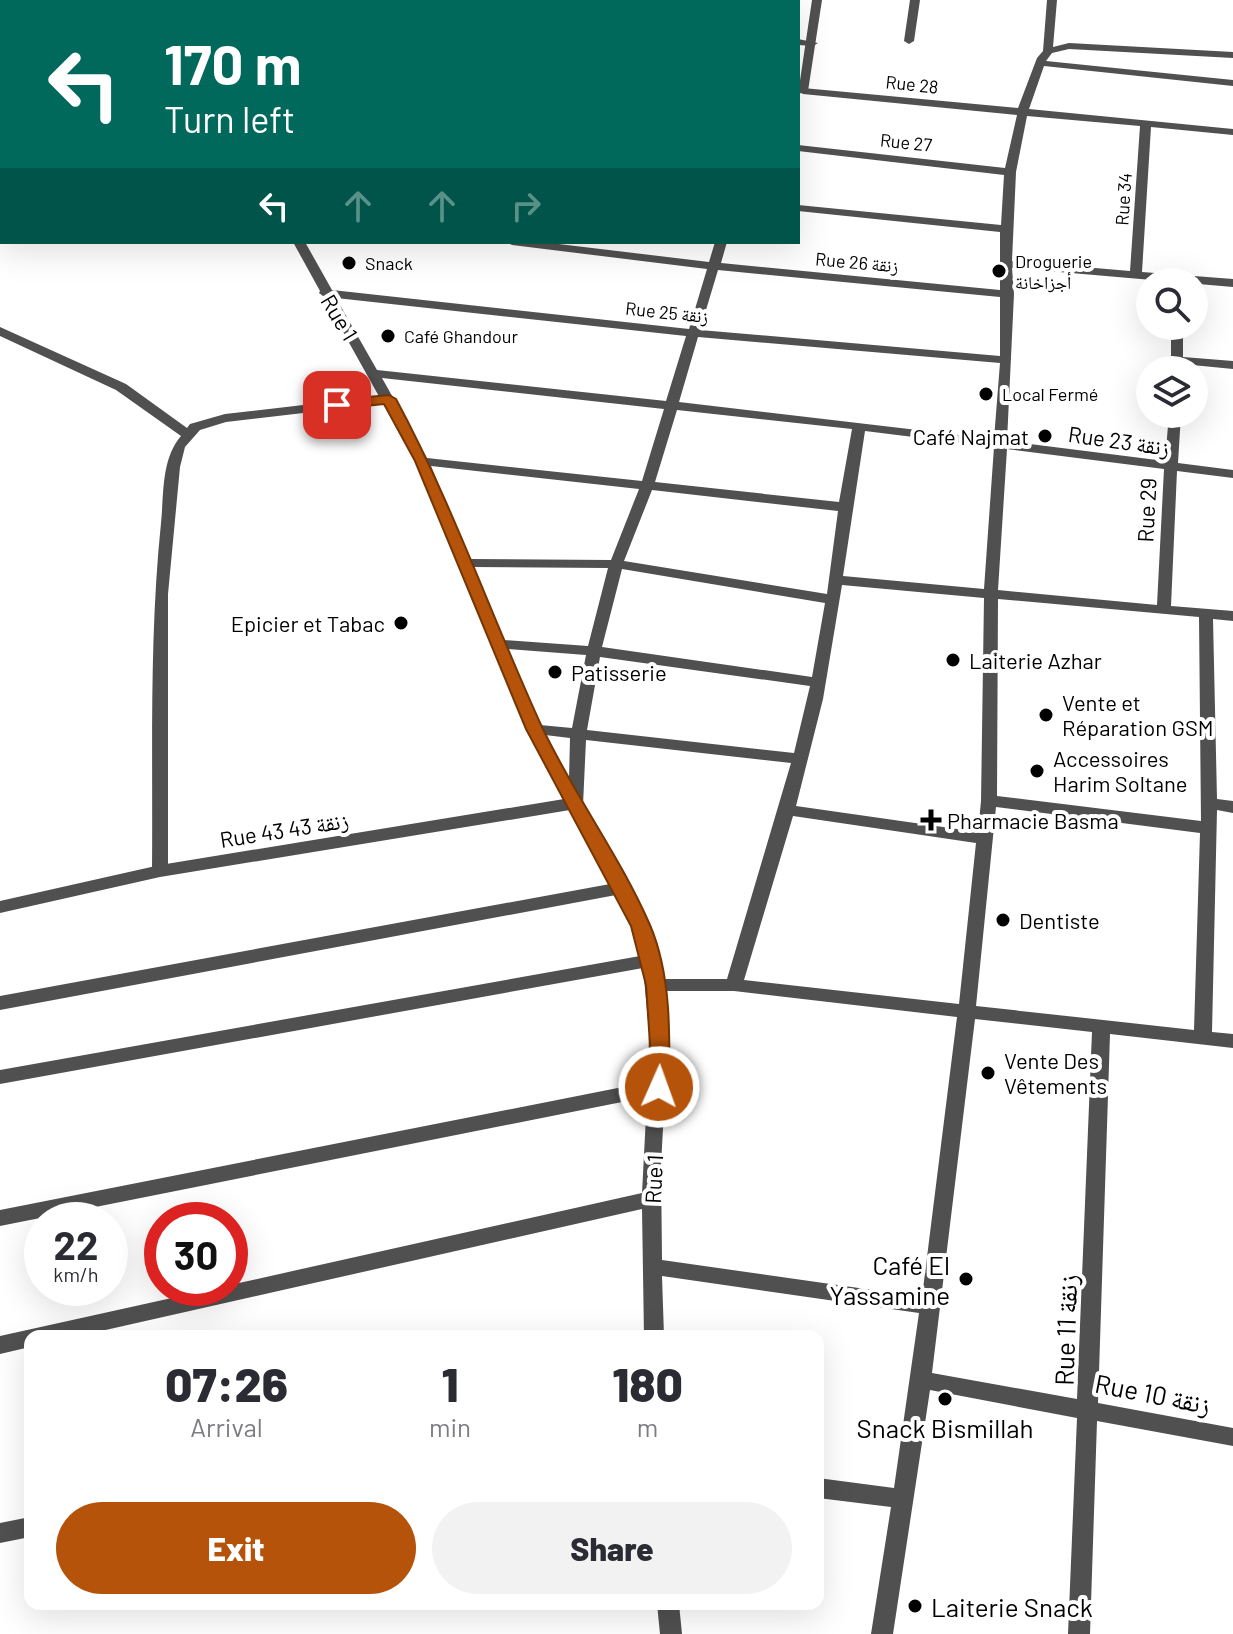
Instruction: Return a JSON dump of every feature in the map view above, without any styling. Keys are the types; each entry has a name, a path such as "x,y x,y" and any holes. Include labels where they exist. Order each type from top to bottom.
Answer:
{"street":[{"path":"800,91 813,43 817,0"},
{"path":"909,41 915,0"},
{"path":"882,1634 900,1498 921,1380 967,1010 989,801 991,596 1006,360 1006,229 1010,172 1022,113 1044,57 1052,0"},
{"path":"800,42 813,43"},
{"path":"1044,57 1069,46 1233,55"},
{"path":"1044,57 1233,83"},
{"name":"Rue 28","path":"800,91 1233,132"},
{"name":"Rue 34","path":"1136,268 1146,124"},
{"name":"Rue 27","path":"800,148 1010,172"},
{"path":"800,208 1006,229"},
{"name":"Rue 1","path":"300,244 422,461 534,729 641,926 652,960 660,1044 650,1199 654,1330"},
{"name":"Rue 26 زنقة","path":"552,244 635,248 715,266 1008,294"},
{"path":"576,803 578,736 594,651 616,564 647,486 720,244"},
{"path":"1008,264 1136,275"},
{"path":"1208,282 1233,283"},
{"name":"Rue 25 زنقة","path":"325,293 693,333 1006,360"},
{"path":"0,331 121,387 188,435"},
{"path":"1208,365 1233,365"},
{"name":"Rue 23 زنقة","path":"374,373 859,426 1233,474"},
{"path":"160,871 161,594 173,467 179,446 205,422 389,399"},
{"path":"734,985 789,810 833,600 843,507 859,426"},
{"name":"Rue 29","path":"1164,609 1174,428"},
{"path":"422,461 843,507"},
{"path":"467,563 616,564 833,600"},
{"path":"834,580 1233,616"},
{"path":"1203,1038 1209,828 1206,613"},
{"path":"498,644 594,651 816,682"},
{"path":"534,729 800,759"},
{"path":"989,801 1209,828"},
{"name":"Rue 43 زنقة 43","path":"0,907 160,871 576,803"},
{"path":"1209,804 1233,807"},
{"path":"789,810 985,839"},
{"path":"0,1003 623,888"},
{"path":"0,1077 652,960"},
{"path":"656,985 734,985 1233,1041"},
{"name":"Rue 11 زنقة","path":"1079,1634 1101,1028"},
{"path":"0,1218 659,1087"},
{"path":"68,1330 650,1199"},
{"path":"654,1267 928,1306"},
{"path":"0,1345 24,1339"},
{"name":"Rue 10 زنقة","path":"921,1380 1089,1408 1233,1437"},
{"path":"824,1489 900,1498"},
{"path":"0,1533 24,1528"},
{"path":"668,1610 669,1634"}],"place":[{"name":"Snack","path":"349,263"},
{"name":"Droguerie أجزاخانة","path":"999,271"},
{"name":"Café Ghandour","path":"388,336"},
{"name":"Local Fermé","path":"986,394"},
{"name":"Café Najmat","path":"1045,436"},
{"name":"Epicier et Tabac","path":"401,623"},
{"name":"Laiterie Azhar","path":"953,660"},
{"name":"Patisserie","path":"555,672"},
{"name":"Vente et Réparation GSM","path":"1046,715"},
{"name":"Accessoires Harim Soltane","path":"1037,771"},
{"name":"Pharmacie Basma","path":"931,820"},
{"name":"Dentiste","path":"1003,920"},
{"name":"Vente Des Vêtements","path":"988,1073"},
{"name":"Café El Yassamine","path":"966,1279"},
{"name":"Snack Bismillah","path":"945,1399"},
{"name":"Laiterie Snack","path":"915,1606"}],"route":[{"path":"337,405 389,399 422,461 534,729 641,926 656,985 659,1087"}]}
